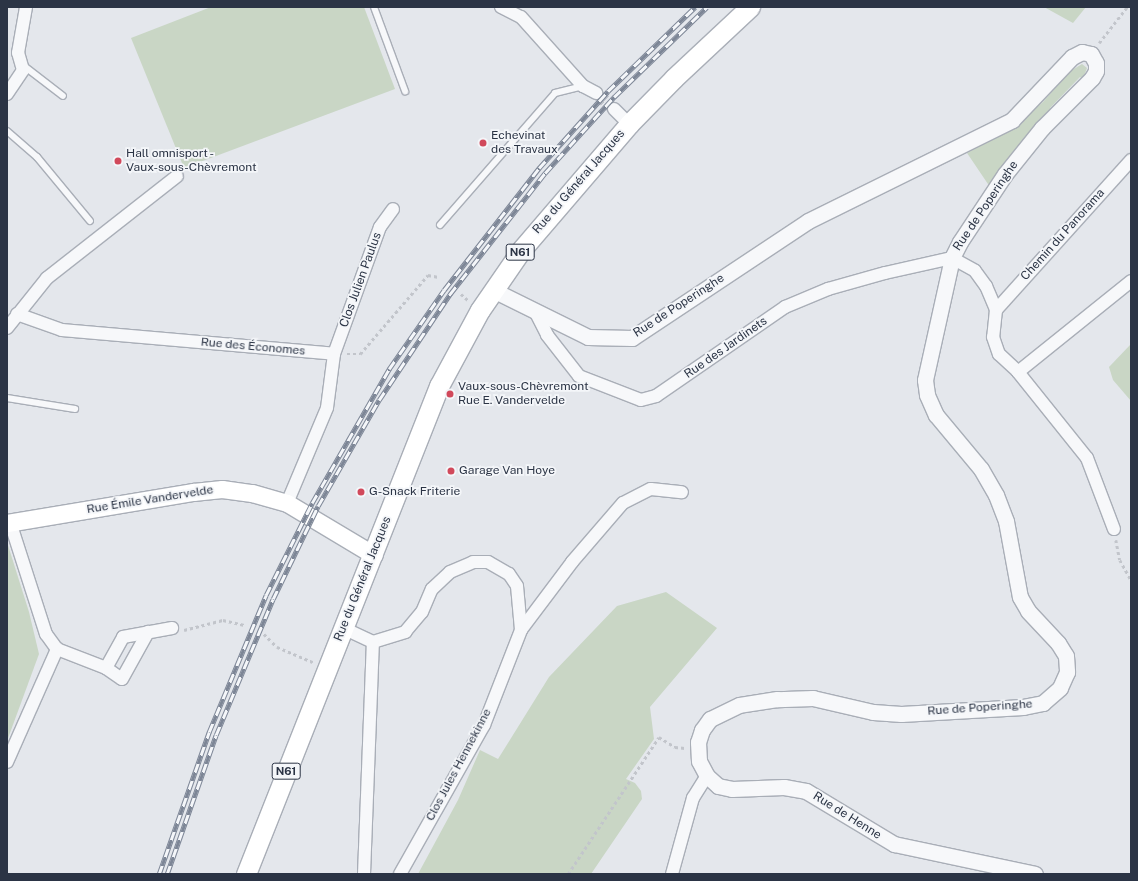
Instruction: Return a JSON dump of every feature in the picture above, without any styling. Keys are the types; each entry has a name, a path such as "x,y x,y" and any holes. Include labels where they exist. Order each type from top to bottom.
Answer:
{"main road":[{"name":"Rue du Général Jacques","path":"246,874 326,668 374,554 439,386 493,290 522,249 629,124 674,78 750,7"},
{"name":"Rue Émile Vandervelde","path":"8,522 193,492 222,489 252,493 287,503 374,554"}],"street":[{"path":"7,94 24,66 18,53 26,7"},
{"path":"501,7 520,17 583,86 596,92"},
{"name":"Rue de Poperinghe","path":"493,290 588,337 632,338 808,221 1012,120 1072,57 1082,52 1091,54 1096,63 1096,71 1092,78 1042,128 1005,174 960,242 952,258 924,380 927,395 936,415 981,469 996,495 1006,521 1020,597 1028,611 1058,643 1066,656 1067,672 1060,688 1043,702 1023,706 901,714 873,712 813,698 776,699 739,705 710,719 702,730 698,751 699,761 707,776"},
{"path":"614,109 629,124"},
{"name":"Chemin du Panorama","path":"996,310 1131,160"},
{"path":"7,328 47,278 177,176"},
{"name":"Clos Julien Paulus","path":"334,354 380,227 393,209"},
{"path":"952,258 965,263 981,278 996,310 993,337 998,354 1018,372 1087,458 1114,529"},
{"name":"Rue des Jardinets","path":"535,311 547,335 579,376 641,400 656,396 785,307 828,289 885,273 952,258"},
{"path":"1018,372 1131,281"},
{"name":"Rue des Économes","path":"17,314 62,330 334,354"},
{"path":"287,503 327,408 334,354"},
{"name":"Clos Jules Hennekinne","path":"400,874 484,725 521,630 572,562 623,503 651,489 682,492"},
{"path":"8,522 46,634 57,649 106,668 122,679 148,632"},
{"name":"Clos Jules Hennekinne","path":"373,642 404,632 422,612 432,589 450,572 472,562 488,562 509,574 517,586 521,630"},
{"path":"106,668 124,637 172,628"},
{"path":"343,628 373,642 364,874"},
{"path":"7,762 57,649"},
{"path":"672,874 693,798 707,776"},
{"name":"Rue de Henne","path":"707,776 718,786 732,789 784,787 806,791 894,844 1035,874"}],"lane":[{"path":"374,7 405,91"},
{"path":"24,66 63,96"},
{"path":"440,225 555,94 583,86"},
{"path":"7,131 37,157 90,221"},
{"path":"7,398 75,409"}],"path":[{"path":"1091,54 1127,7"},
{"path":"334,354 360,354 428,275 438,277"},
{"path":"1114,529 1120,560 1131,580"},
{"path":"172,628 176,632 223,620 244,625"},
{"path":"264,634 277,647 326,668"},
{"path":"568,874 659,737 675,747 698,751"}],"green space":[{"path":"211,7 364,7 395,89 184,168 131,38"},
{"path":"1044,7 1086,7 1073,23"},
{"path":"1082,64 1087,68 1083,79 1080,77 1050,108 1053,111 990,187 967,153 1013,128 1043,102 1069,72"},
{"path":"1131,344 1131,401 1113,380 1109,367"},
{"path":"7,542 29,612 39,654 7,741"},
{"path":"666,592 717,628 650,707 654,739 626,779 635,783 641,791 642,799 591,874 418,874 458,800 480,750 498,759 549,677 617,606"}],"tunnel":[{"path":"596,93 614,109"}],"railway":[{"path":"159,874 209,732 266,595 312,503 389,369 444,290 539,168 608,91 695,7"},
{"path":"167,874 216,735 273,599 318,506 379,400 450,294 545,173 614,97 707,7"}],"place":[{"name":"Echevinat des Travaux","path":"483,143"},
{"name":"Hall omnisport - Vaux-sous-Chèvremont","path":"118,161"},
{"name":"Vaux-sous-Chèvremont Rue E. Vandervelde","path":"450,394"},
{"name":"Garage Van Hoye","path":"451,471"},
{"name":"G-Snack Friterie","path":"361,492"}]}
